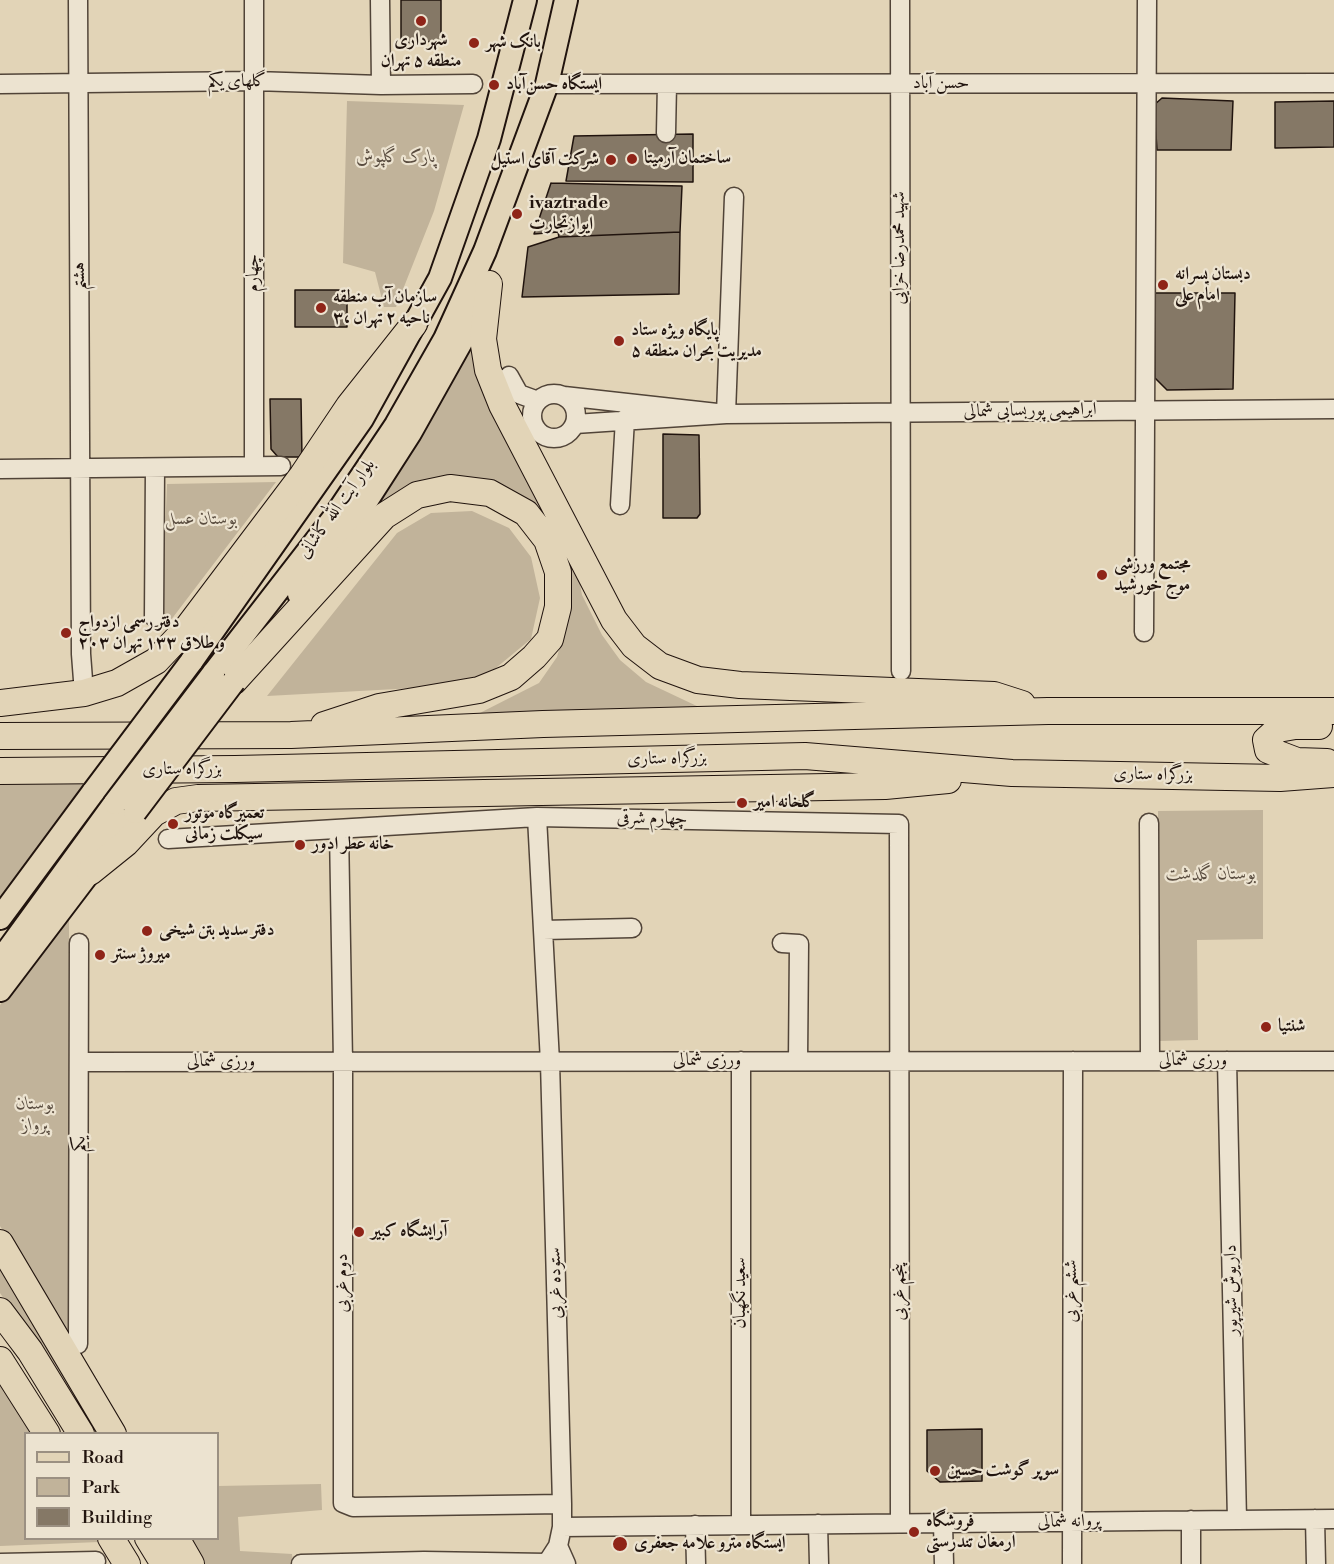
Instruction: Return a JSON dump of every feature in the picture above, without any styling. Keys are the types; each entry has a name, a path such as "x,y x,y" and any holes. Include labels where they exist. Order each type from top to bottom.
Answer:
{"highway":[{"path":"489,284 483,339 488,370 502,405 614,620 634,646 660,666 698,680 740,685 994,695 1048,711"},
{"path":"0,703 84,693 117,683 156,661 188,627 302,476 349,406 414,324"},
{"path":"223,678 384,516 417,495 450,489 490,493 526,513 547,540 558,572 558,607 550,639 534,657 511,677 479,690 379,707 291,735"},
{"name":"بزرگراه ستاری","path":"0,736 291,735 543,724 1048,711 1334,711"},
{"path":"1334,727 1295,726 1278,729 1266,740 1268,750 1297,761 1334,762"},
{"name":"بزرگراه ستاری","path":"0,771 235,770 805,756 1012,773 1280,778 1334,774"},
{"path":"90,872 126,843 154,813 176,801 198,798 885,786 1012,773"},
{"path":"0,1243 112,1432"},
{"path":"0,1311 30,1352 80,1432"},
{"path":"0,1360 46,1432"},
{"path":"112,1540 127,1564"},
{"path":"149,1540 164,1564"},
{"path":"177,1540 191,1564"}],"main road":[{"name":"بلوار آیت الله کاشانی","path":"0,918 191,662 362,419 440,278 489,139 525,0"},
{"name":"بلوار آیت الله کاشانی","path":"223,678 396,425 445,339 485,251 547,84 566,0"},
{"path":"0,961 125,807 223,678 373,491 461,342 489,284 485,251"},
{"path":"0,990 90,872 125,807"}],"street":[{"name":"هشتم","path":"78,0 81,654 84,693"},
{"name":"چهارم","path":"254,0 254,466"},
{"path":"380,0 381,85"},
{"name":"شهید محمدرضا خزایی","path":"900,0 901,670"},
{"path":"1144,632 1147,0"},
{"name":"گلهای یکم","path":"0,84 254,81 381,85 473,84"},
{"name":"حسن آباد","path":"547,84 1334,83"},
{"path":"666,133 667,84"},
{"path":"726,414 734,197"},
{"path":"509,376 519,394 538,401"},
{"path":"550,394 564,396 576,411 574,424 565,435 559,438 545,436 539,432 532,420 534,406 550,394"},
{"name":"ابراهیمی پوربسابی شمالی","path":"564,396 726,414"},
{"name":"ابراهیمی پوربسابی شمالی","path":"574,424 726,414 1334,409"},
{"path":"620,505 625,419"},
{"path":"0,469 281,466"},
{"path":"154,617 155,468"},
{"name":"چهارم شرقی","path":"168,839 537,817 899,824 899,1061"},
{"name":"ستوده غربی","path":"537,817 550,1062 562,1504 562,1527 558,1546"},
{"path":"1149,823 1150,1061"},
{"name":"دوم غربی","path":"339,830 343,1062 344,1503 353,1507 562,1504"},
{"path":"543,930 632,928"},
{"name":"یکم","path":"78,1344 81,1062 79,943"},
{"path":"782,944 800,944 798,1061"},
{"name":"سعید نگهبان","path":"741,1061 741,1525"},
{"name":"پنجم غربی","path":"899,1061 900,1523"},
{"name":"ششم غربی","path":"1072,1564 1073,1061"},
{"name":"داریوش شیرپور","path":"1227,1061 1237,1520"},
{"name":"ورزی شمالی","path":"81,1062 1334,1061"},
{"path":"1315,1519 1316,1564"},
{"name":"پروانه شمالی","path":"562,1527 1334,1519"},
{"path":"1191,1520 1191,1564"},
{"path":"943,1523 944,1564"},
{"path":"818,1524 819,1564"},
{"path":"695,1526 696,1564"},
{"path":"301,1564 547,1563 558,1546"},
{"path":"558,1546 566,1564"},
{"path":"0,1563 96,1561"}],"green space":[{"name":"پارک گلپوش","path":"347,101 464,105 434,211 396,307 384,307 375,272 343,263"},
{"path":"474,344 577,568 582,595 602,635 620,660 646,682 701,708 472,717 539,683 557,657 564,632 569,581 491,482 371,517 417,445"},
{"name":"بوستان عسل","path":"276,482 161,633 167,484"},
{"path":"472,511 509,528 531,557 540,598 531,639 491,672 452,686 267,696 397,533 431,513"},
{"path":"0,782 89,782 0,903"},
{"name":"بوستان گلدشت","path":"1263,810 1263,939 1197,940 1198,1040 1159,1041 1158,811"},
{"name":"بوستان پرواز","path":"69,914 69,1341 0,1226 0,1005"},
{"path":"0,1259 99,1432 96,1432 0,1293"},
{"path":"0,1382 34,1432 24,1432 24,1540 98,1540 99,1542 0,1546"},
{"path":"321,1484 322,1510 238,1517 240,1551 292,1554 293,1564 196,1564 183,1540 219,1540 219,1486"}],"building":[{"name":"شهرداری منطقه ۵ تهران","path":"401,0 441,0 441,41 401,43"},
{"path":"1162,98 1233,101 1231,150 1157,150 1154,105"},
{"path":"1334,101 1334,147 1275,148 1275,102"},
{"name":"ساختمان آرمیتا","path":"693,134 693,182 566,181 574,136"},
{"path":"551,183 682,186 680,232 559,237 558,232 534,234"},
{"path":"680,232 679,294 522,297 528,247 559,237"},
{"name":"سازمان آب منطقه ۳، ناحیه ۲ تهران","path":"295,290 347,290 347,327 295,327"},
{"path":"1155,293 1235,293 1233,389 1167,390 1155,378"},
{"path":"270,399 301,399 302,457 278,457 271,449"},
{"path":"663,434 699,435 700,514 697,518 663,518"},
{"path":"982,1429 982,1481 940,1482 927,1471 927,1430"}],"place":[{"name":"شهرداری منطقه ۵ تهران","path":"421,21"},
{"name":"بانک شهر","path":"474,43"},
{"name":"ایستگاه حسن‌آباد","path":"494,85"},
{"name":"ساختمان آرمیتا","path":"632,159"},
{"name":"شرکت آقای استیل","path":"611,160"},
{"name":"ivaztrade ایوازتجارت","path":"517,214"},
{"name":"دبستان پسرانه امام علی","path":"1163,285"},
{"name":"سازمان آب منطقه ۳، ناحیه ۲ تهران","path":"321,308"},
{"name":"پایگاه ویژه ستاد مدیریت بحران منطقه ۵","path":"619,341"},
{"name":"مجتمع ورزشی موج خورشید","path":"1102,575"},
{"name":"دفتر رسمی ازدواج ۲۰۳ و طلاق ۱۳۳ تهران","path":"66,633"},
{"name":"گلخانه امیر","path":"742,803"},
{"name":"تعمیرگاه موتور سیکلت زمانی","path":"173,824"},
{"name":"خانه عطر ادور","path":"300,845"},
{"name":"دفتر سدید بتن شیخی","path":"147,931"},
{"name":"میروژ سنتر","path":"100,955"},
{"name":"شنتیا","path":"1266,1027"},
{"name":"آرایشگاه کبیر","path":"359,1232"},
{"name":"سوپر گوشت حسین","path":"935,1471"},
{"name":"فروشگاه ارمغان تندرستی","path":"914,1532"},
{"name":"ایستگاه مترو علامه جعفری","path":"620,1544"}]}
